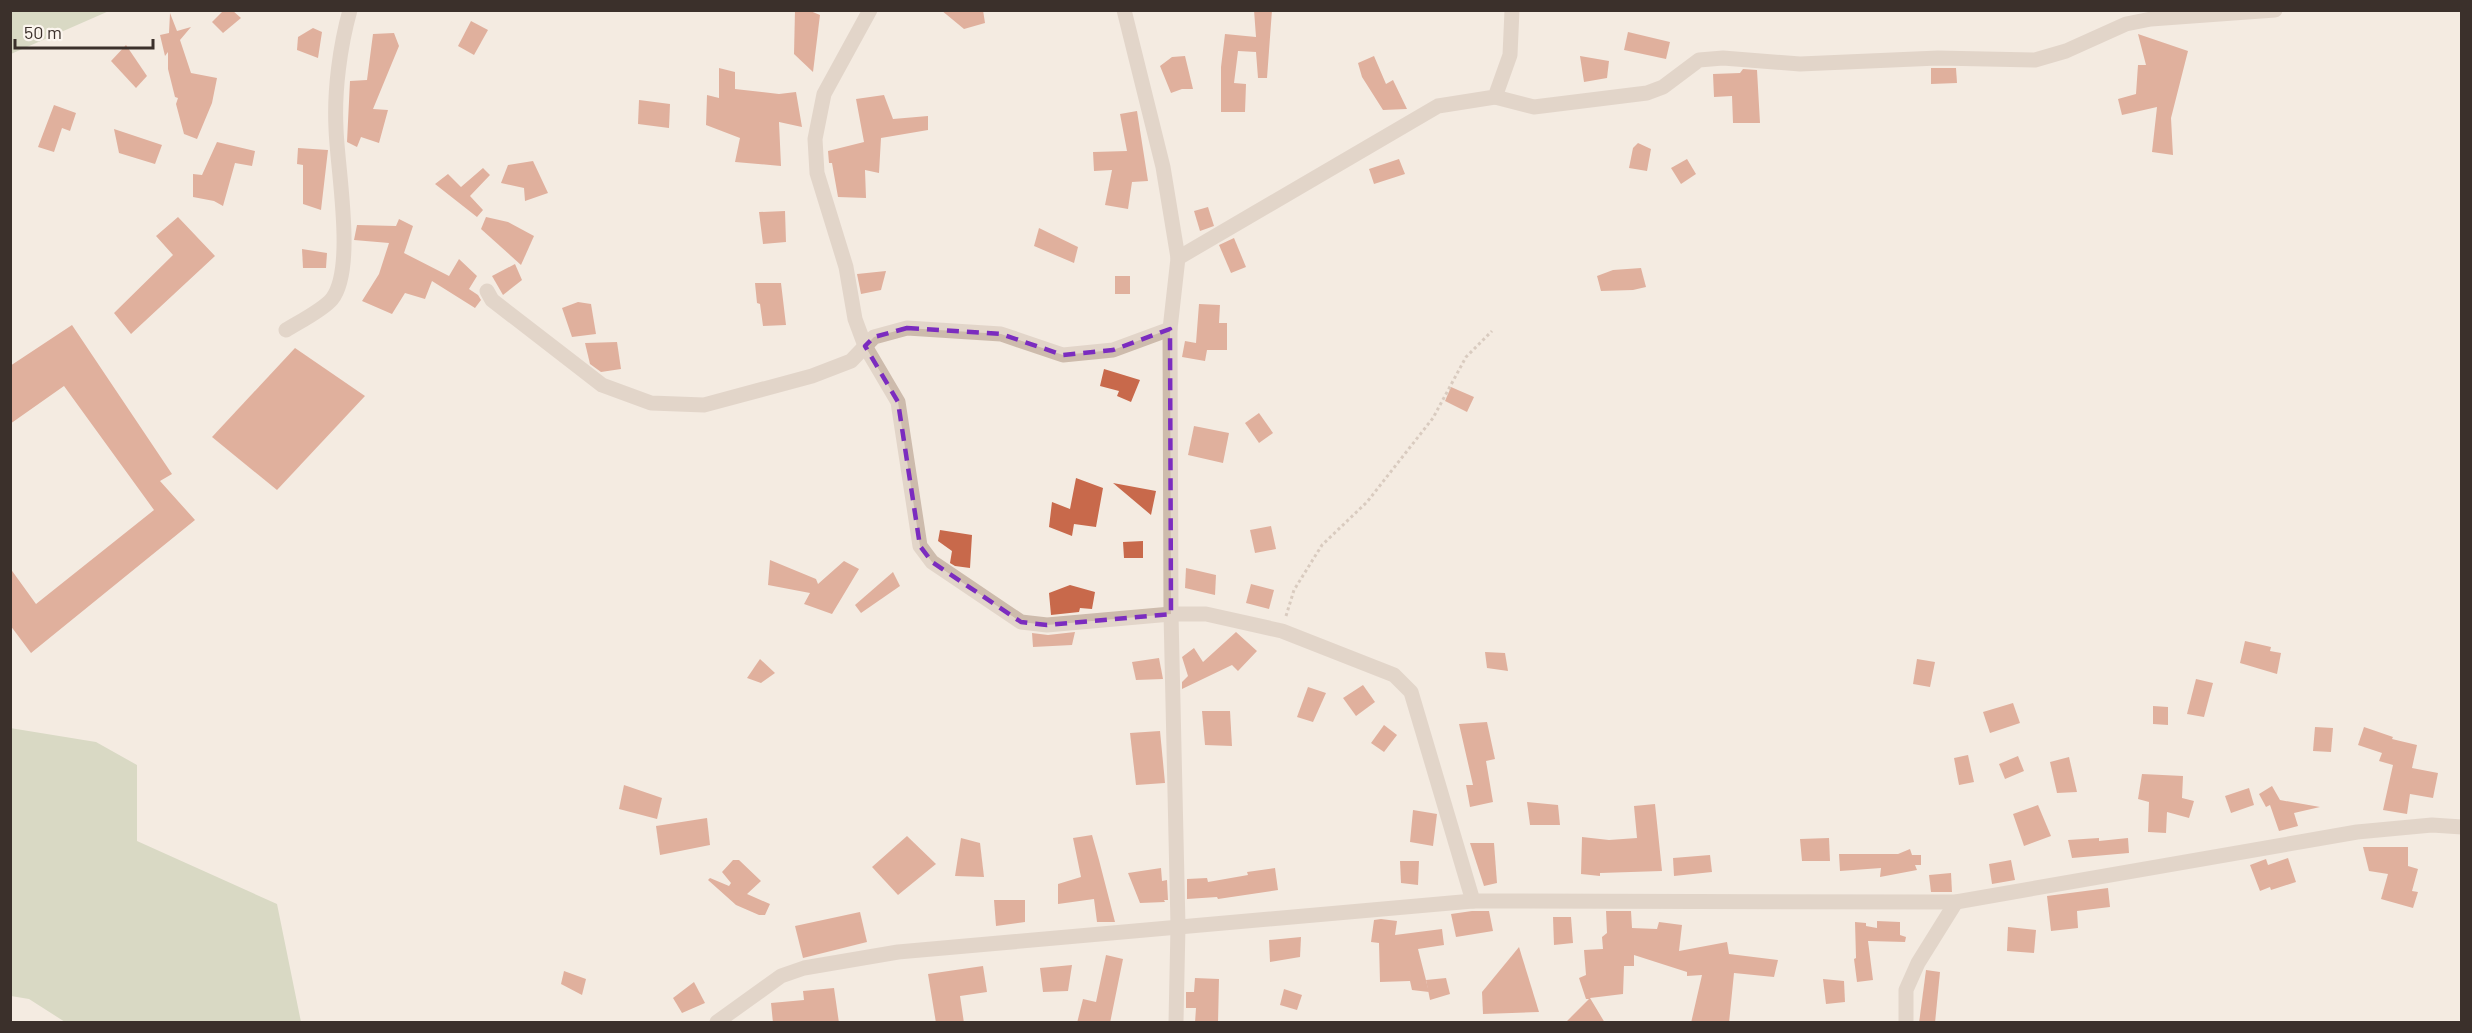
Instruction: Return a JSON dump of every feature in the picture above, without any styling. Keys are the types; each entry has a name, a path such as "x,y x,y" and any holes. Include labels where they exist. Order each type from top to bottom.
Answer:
{"street":[{"path":"286,330 331,301 340,285 345,232 336,126 342,41 350,10"},
{"path":"870,10 824,94 815,139 817,173 846,267 855,319 865,346 898,402 920,546 932,562 1021,622 1047,625 1171,614 1206,614 1282,632 1394,675 1411,692 1473,901"},
{"path":"1124,10 1164,167 1178,258 1170,329 1171,614 1178,926 1176,1023"},
{"path":"1495,98 1510,55 1512,10"},
{"path":"1178,258 1438,106 1495,98 1534,107 1647,93 1663,87 1699,60 1723,58 1800,64 1938,58 2035,60 2066,51 2126,24 2151,19 2275,10"},
{"path":"487,291 492,300 602,385 651,403 704,405 812,376 851,361 874,337 907,328 1001,334 1063,355 1113,350 1170,329"},
{"path":"717,1023 781,976 804,968 898,952 1473,901 1956,902 2357,832 2432,825 2462,827"},
{"path":"1906,1023 1906,990 1918,963 1956,902"}],"path":[{"path":"1282,632 1294,590 1322,545 1367,502 1433,418 1466,357 1492,331"}],"highlighted area":[{"path":"907,328 1001,334 1063,355 1113,350 1170,329 1171,614 1047,625 1021,622 932,562 920,546 898,402 865,346 874,337"}],"green space":[{"path":"11,10 109,10 109,11 11,54"},
{"path":"10,728 96,742 137,765 137,841 277,904 301,1022 65,1022 29,999 11,996"}],"building":[{"path":"224,10 232,10 241,18 223,33 212,22"},
{"path":"795,10 808,10 820,15 813,72 794,54"},
{"path":"941,10 983,10 985,23 964,29"},
{"path":"1254,10 1272,10 1267,78 1258,78 1256,52 1238,51 1234,83 1246,84 1245,112 1221,112 1221,67 1225,34 1256,37"},
{"path":"170,13 177,31 191,27 180,40 191,73 217,78 212,103 197,139 184,134 176,104 178,98 175,97 168,69 168,52 165,56 160,35 169,33"},
{"path":"471,21 488,30 474,55 458,46"},
{"path":"313,28 322,32 318,58 297,50 298,37"},
{"path":"1628,32 1670,42 1666,59 1624,50"},
{"path":"394,33 399,46 373,109 388,110 379,143 361,137 357,147 347,142 350,81 367,80 373,34"},
{"path":"2138,34 2188,51 2171,118 2173,155 2152,152 2157,107 2122,115 2118,99 2136,94 2138,65 2146,65"},
{"path":"126,45 147,76 136,88 111,61"},
{"path":"1185,56 1193,89 1182,89 1171,93 1160,66 1172,57"},
{"path":"1374,56 1386,84 1393,80 1407,109 1383,110 1362,77 1358,63"},
{"path":"1580,56 1609,61 1607,78 1584,82"},
{"path":"719,68 735,72 735,89 779,94 796,92 802,127 779,122 781,166 735,162 740,138 706,125 707,95 719,98"},
{"path":"1931,68 1956,68 1957,83 1931,84"},
{"path":"1743,69 1757,70 1760,123 1733,123 1732,96 1714,97 1713,74 1740,73"},
{"path":"884,95 893,119 928,116 928,130 881,138 879,173 865,170 866,198 838,197 828,151 864,142 856,99"},
{"path":"639,100 670,104 669,128 638,124"},
{"path":"54,105 76,113 70,131 62,128 54,152 38,147"},
{"path":"1137,111 1148,181 1132,182 1128,209 1105,205 1112,170 1094,171 1093,152 1127,151 1120,114"},
{"path":"114,129 162,145 155,164 119,153"},
{"path":"217,142 255,151 252,166 235,163 223,206 214,201 193,197 193,174 202,175"},
{"path":"1638,143 1651,149 1647,171 1629,168 1633,148"},
{"path":"298,148 328,150 321,210 303,204 303,165 297,164"},
{"path":"1399,159 1405,174 1374,184 1369,169"},
{"path":"1687,159 1696,174 1681,184 1671,168"},
{"path":"533,161 548,193 525,201 524,188 501,183 508,165"},
{"path":"483,168 490,175 470,196 483,210 477,217 435,184 448,174 461,187"},
{"path":"1208,207 1214,226 1200,231 1194,211"},
{"path":"785,211 786,242 763,244 759,212"},
{"path":"178,217 215,256 131,334 114,313 173,255 156,236"},
{"path":"486,217 508,222 534,236 521,265 481,229"},
{"path":"399,219 413,226 404,253 449,276 459,259 477,276 469,289 481,300 475,308 432,281 425,299 405,293 392,314 362,301 379,274 389,243 354,240 357,225 396,226"},
{"path":"1039,228 1078,247 1074,263 1034,246"},
{"path":"1234,238 1246,267 1231,273 1219,245"},
{"path":"302,249 327,253 326,268 303,268"},
{"path":"515,264 522,280 503,295 492,276"},
{"path":"1641,268 1646,287 1633,290 1601,291 1597,276 1613,270"},
{"path":"886,271 881,290 861,294 857,274"},
{"path":"1115,276 1130,276 1130,294 1115,294"},
{"path":"755,283 781,283 786,325 763,326"},
{"path":"578,302 591,304 596,334 572,337 562,308"},
{"path":"1199,304 1220,305 1219,323 1227,323 1227,350 1207,350 1205,361 1182,357 1185,341 1196,343"},
{"path":"72,325 172,474 160,481 195,520 31,653 10,625 10,568 36,604 154,510 64,386 10,424 10,366"},
{"path":"617,342 621,369 601,372 590,364 585,343"},
{"path":"295,348 365,396 277,490 212,437"},
{"path":"1104,369 1140,380 1131,402 1117,396 1119,391 1100,386"},
{"path":"1451,387 1474,397 1467,412 1445,401"},
{"path":"1259,413 1273,433 1259,443 1245,423"},
{"path":"1194,426 1229,433 1223,463 1188,455"},
{"path":"1076,478 1103,488 1096,527 1074,524 1072,536 1049,527 1052,502 1070,509"},
{"path":"1113,483 1156,491 1151,515"},
{"path":"1271,526 1276,549 1255,553 1250,530"},
{"path":"940,530 972,535 970,568 950,563 952,551 938,541"},
{"path":"1143,541 1143,558 1124,558 1123,542"},
{"path":"770,560 816,579 818,584 844,561 859,569 832,614 804,604 810,593 768,585"},
{"path":"1186,568 1216,575 1215,595 1185,588"},
{"path":"893,572 900,586 861,613 855,605"},
{"path":"1251,584 1274,590 1269,609 1246,603"},
{"path":"1070,585 1095,592 1092,609 1080,608 1079,612 1051,615 1049,593"},
{"path":"1075,632 1072,645 1033,647 1032,633 1048,635"},
{"path":"1236,632 1257,651 1238,671 1232,665 1182,689 1182,682 1188,676 1182,657 1194,648 1203,662"},
{"path":"2245,641 2271,647 2270,651 2281,653 2277,674 2240,663"},
{"path":"1485,652 1505,653 1508,671 1487,668"},
{"path":"1159,658 1163,679 1136,680 1132,662"},
{"path":"760,659 775,673 761,683 747,678"},
{"path":"1917,659 1935,662 1930,687 1913,684"},
{"path":"2196,679 2213,683 2204,717 2187,714"},
{"path":"1363,685 1375,702 1356,716 1343,698"},
{"path":"1308,687 1326,693 1313,722 1297,717"},
{"path":"2013,703 2020,723 1990,733 1983,712"},
{"path":"2153,706 2168,707 2168,725 2153,724"},
{"path":"1202,711 1230,711 1232,746 1205,745"},
{"path":"1487,722 1495,759 1486,761 1493,802 1470,807 1466,785 1473,785 1459,724"},
{"path":"1384,725 1397,735 1384,752 1371,743"},
{"path":"2315,727 2333,728 2331,752 2313,751"},
{"path":"2364,727 2393,737 2392,739 2417,745 2412,768 2438,773 2433,798 2410,794 2407,814 2383,810 2393,765 2379,761 2382,753 2358,745"},
{"path":"1160,731 1165,783 1136,785 1130,733"},
{"path":"1968,755 1974,782 1959,785 1954,758"},
{"path":"2018,756 2024,771 2005,779 1999,764"},
{"path":"2069,757 2077,792 2057,793 2050,762"},
{"path":"2142,774 2183,776 2182,798 2194,801 2189,818 2167,812 2166,833 2148,832 2149,802 2138,799"},
{"path":"624,785 662,798 657,819 619,809"},
{"path":"2272,786 2280,800 2320,807 2294,813 2298,826 2279,831 2270,805 2266,807 2259,794"},
{"path":"2249,788 2254,805 2231,813 2225,796"},
{"path":"1527,802 1558,805 1560,825 1530,825"},
{"path":"1655,804 1662,871 1600,873 1600,876 1581,874 1582,837 1609,840 1637,838 1634,806"},
{"path":"2038,805 2051,836 2024,846 2013,814"},
{"path":"1413,810 1437,814 1433,846 1410,842"},
{"path":"707,818 710,845 660,855 656,826"},
{"path":"1092,835 1115,922 1097,922 1094,899 1058,904 1058,884 1081,877 1073,838"},
{"path":"907,836 936,864 898,895 872,867"},
{"path":"961,838 980,843 984,877 955,876"},
{"path":"1829,838 1830,861 1802,861 1800,839"},
{"path":"2099,838 2099,841 2128,838 2129,853 2072,858 2068,840"},
{"path":"1470,843 1494,843 1497,883 1484,886"},
{"path":"2363,847 2408,847 2408,866 2418,869 2412,891 2418,892 2413,908 2381,899 2388,874 2369,871"},
{"path":"1910,849 1912,855 1921,855 1921,865 1915,865 1917,870 1880,877 1881,868 1840,871 1839,854 1898,854"},
{"path":"1710,855 1712,872 1674,876 1673,858"},
{"path":"2288,858 2296,882 2260,891 2250,865 2266,859 2268,865"},
{"path":"733,860 739,860 761,881 747,894 770,904 765,915 759,915 736,905 708,880 710,878 729,886 731,883 722,872"},
{"path":"2011,860 2015,880 1992,884 1989,864"},
{"path":"1400,861 1419,861 1418,885 1401,883"},
{"path":"1161,868 1162,881 1167,880 1168,900 1140,903 1128,873"},
{"path":"1275,868 1278,890 1218,899 1217,897 1187,899 1187,879 1207,878 1208,882 1248,875 1247,872"},
{"path":"1951,873 1952,892 1931,892 1929,875"},
{"path":"2108,888 2110,907 2077,911 2078,928 2051,931 2047,896"},
{"path":"994,900 1025,900 1025,922 996,926"},
{"path":"1489,911 1493,931 1456,937 1451,914"},
{"path":"1606,911 1631,911 1632,928 1657,929 1659,922 1682,925 1679,951 1727,942 1729,954 1778,960 1774,977 1734,973 1729,1023 1691,1023 1702,975 1687,976 1687,972 1634,955 1634,966 1624,966 1623,994 1590,998 1605,1023 1565,1023 1589,999 1586,999 1579,978 1586,975 1584,950 1603,949 1602,937 1607,933"},
{"path":"860,912 867,942 803,958 795,926"},
{"path":"1553,917 1571,917 1573,943 1554,945"},
{"path":"1374,920 1397,921 1395,935 1442,929 1444,945 1418,949 1429,992 1412,990 1410,981 1380,982 1379,943 1371,942"},
{"path":"1877,921 1900,922 1900,935 1906,937 1905,942 1868,941 1873,980 1857,982 1854,959 1856,958 1855,922 1866,923 1866,926 1877,928"},
{"path":"2008,927 2036,930 2034,953 2007,951"},
{"path":"1301,937 1300,957 1270,962 1269,940"},
{"path":"1519,947 1539,1012 1483,1014 1482,992"},
{"path":"1106,955 1123,959 1110,1023 1077,1023 1083,999 1096,1002"},
{"path":"1072,965 1068,991 1043,992 1040,968"},
{"path":"983,966 987,992 960,996 964,1023 936,1023 928,974"},
{"path":"1926,970 1940,972 1935,1023 1919,1023"},
{"path":"564,971 586,979 582,995 561,984"},
{"path":"1195,978 1219,979 1218,1023 1195,1023 1196,1008 1186,1008 1186,992 1194,992"},
{"path":"1446,978 1450,994 1430,1000 1426,980"},
{"path":"1823,979 1844,981 1845,1002 1826,1004"},
{"path":"694,982 705,1003 682,1013 673,998"},
{"path":"834,988 839,1023 773,1023 771,1003 804,1000 803,991"},
{"path":"1284,989 1302,995 1297,1010 1280,1005"}]}
